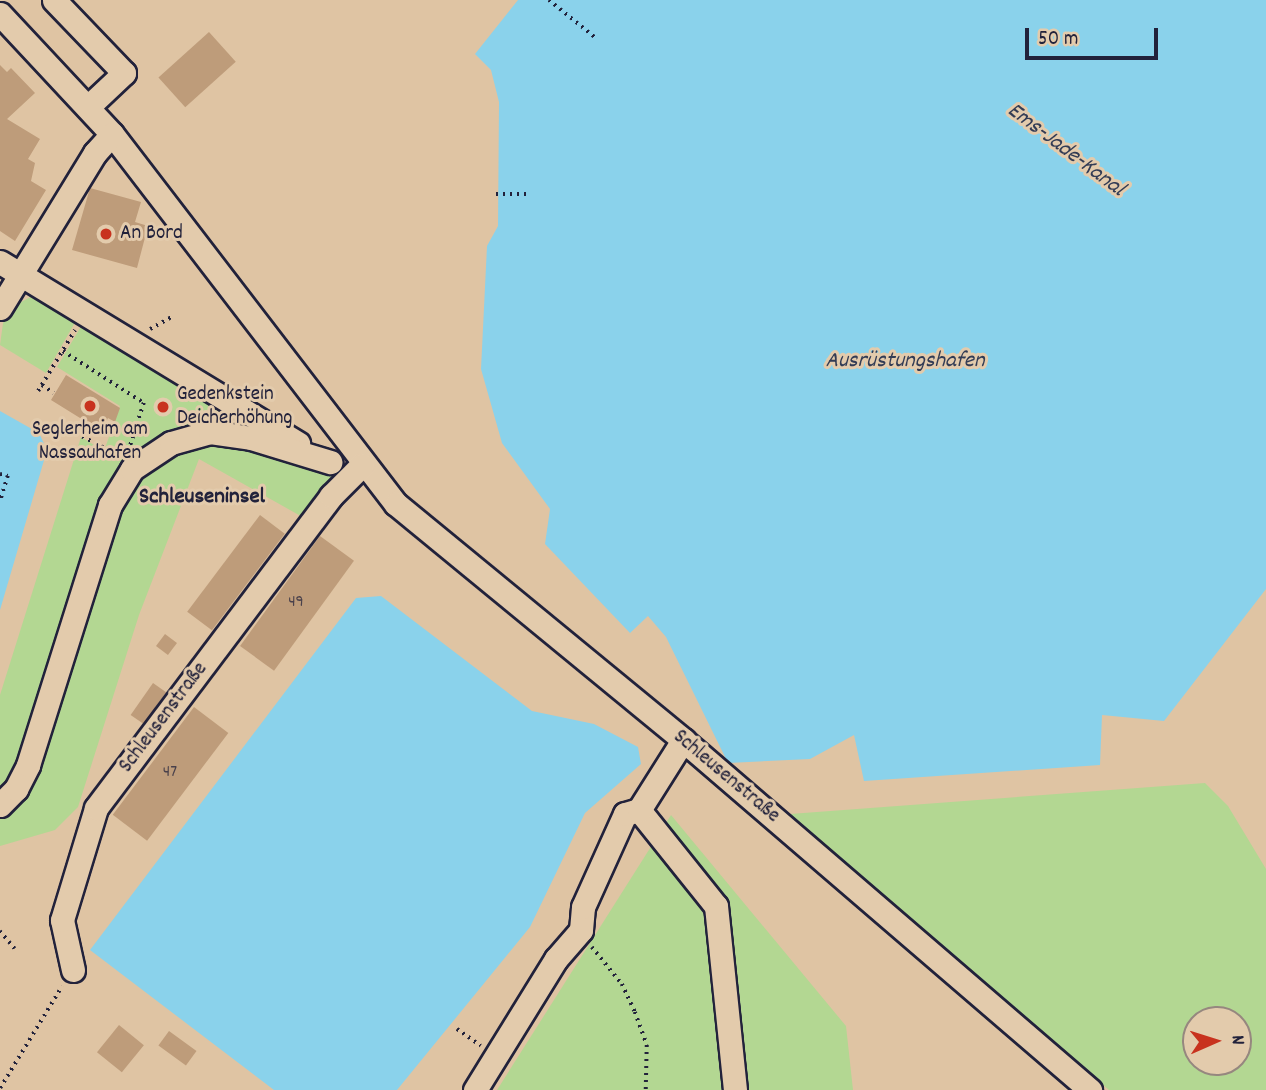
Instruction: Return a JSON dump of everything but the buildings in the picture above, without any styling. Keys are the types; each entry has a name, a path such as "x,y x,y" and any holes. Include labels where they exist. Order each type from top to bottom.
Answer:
{"street":[{"path":"54,0 124,73 89,106"},
{"name":"Schleusenstraße","path":"0,14 113,134 357,469 410,517 683,740 1090,1090"},
{"path":"0,308 95,153 113,134"},
{"path":"0,262 330,462"},
{"path":"0,805 16,789 28,765 110,505 132,469 172,443 210,432 251,438 357,469"},
{"name":"Schleusenstraße","path":"73,970 62,920 96,808 357,469"},
{"path":"475,1090 556,959 581,930 583,907 625,814 639,810 683,740"},
{"path":"639,810 716,906 735,1090"}],"path":[{"path":"549,0 596,38"},
{"path":"496,194 529,194"},
{"path":"38,391 84,315"},
{"path":"63,351 144,403 125,460 71,430"},
{"path":"41,385 54,393"},
{"path":"0,474 8,476 0,502"},
{"path":"581,930 622,984 635,1012 647,1045 646,1090"},
{"path":"0,931 15,949"},
{"path":"0,1088 73,970"},
{"path":"457,1029 497,1058"}],"green space":[{"path":"36,294 77,319 46,373 0,345 3,323 12,307"},
{"path":"83,323 336,470 306,519 199,459 139,615 78,807 55,830 0,846 0,695 81,437 104,451 120,406 57,367"},
{"path":"1205,783 1228,806 1266,869 1266,1090 1109,1090 790,814"},
{"path":"671,815 846,1026 853,1090 497,1090"}],"water":[{"name":"Ausrüstungshafen","path":"518,0 1266,0 1266,589 1164,721 1102,715 1100,765 864,781 854,735 810,759 728,763 666,637 648,616 630,633 545,544 550,509 502,443 481,369 487,246 498,226 499,102 491,70 475,54"},
{"path":"0,411 39,433 47,450 0,610"},
{"path":"381,596 532,711 594,724 638,747 641,764 585,813 530,927 397,1090 274,1090 90,950 356,598"}],"place":[{"name":"An Bord","path":"106,234"},
{"name":"Seglerheim am Nassauhafen","path":"90,406"},
{"name":"Gedenkstein Deicherhöhung","path":"163,407"}],"district":[{"name":"Schleuseninsel","path":"202,498"}],"water label":[{"name":"Ems-Jade-Kanal","path":"1065,151"}]}
